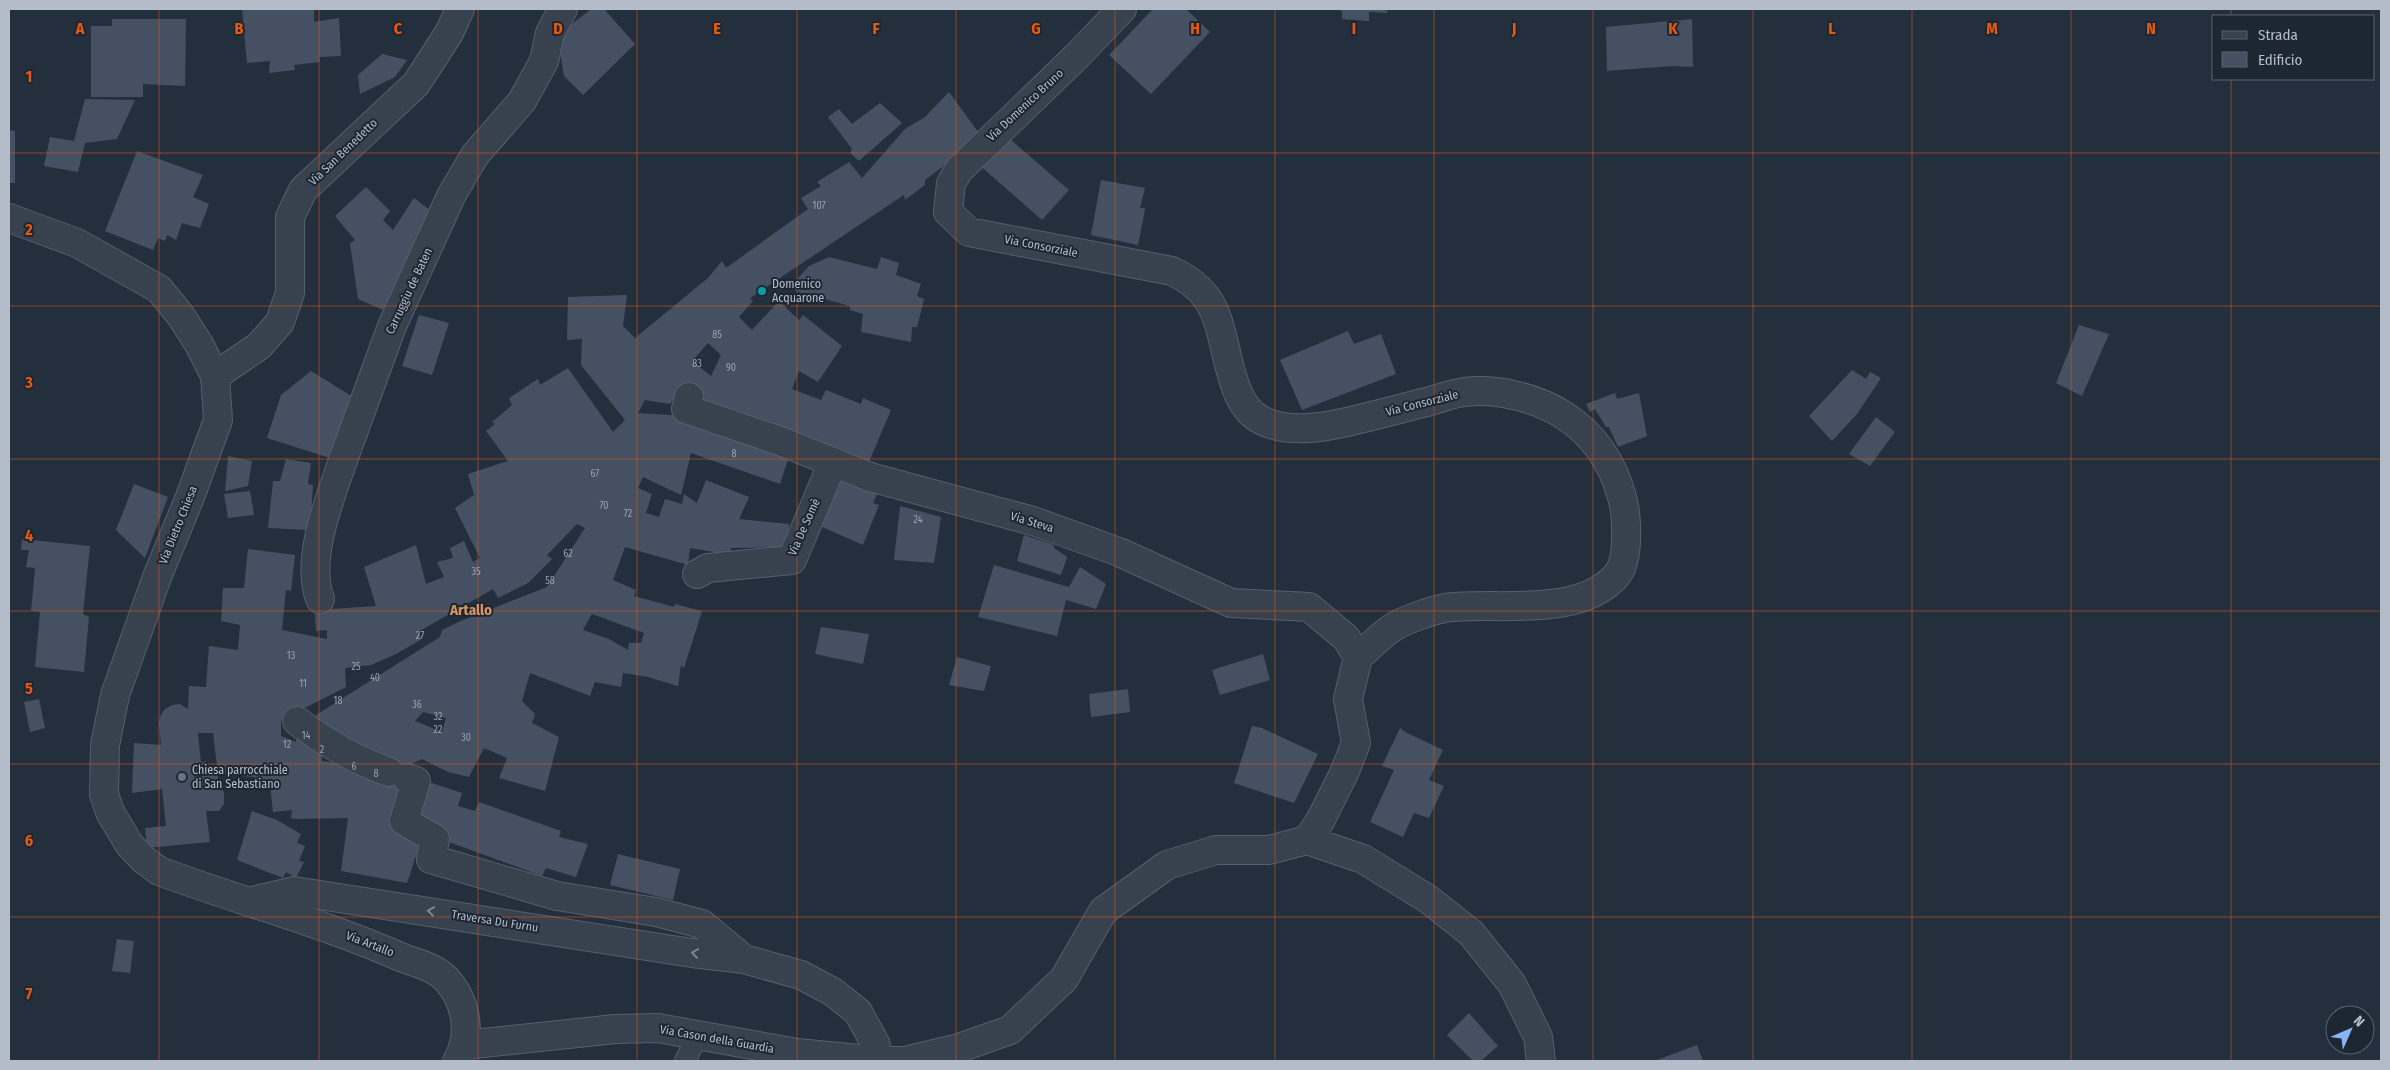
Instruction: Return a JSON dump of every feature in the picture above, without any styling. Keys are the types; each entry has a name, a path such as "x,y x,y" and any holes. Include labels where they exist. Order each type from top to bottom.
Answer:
{"street":[{"name":"Via San Benedetto","path":"215,376 259,346 280,322 290,292 290,217 303,190 416,84 449,33 460,9"},
{"name":"Carruggiu de Baten","path":"320,599 317,583 320,528 392,326 452,194 475,155 522,101 544,61 550,33 563,9"},
{"name":"Via Domenico Bruno","path":"948,212 951,183 959,170 1077,56 1122,9"},
{"name":"Via Consorziale","path":"948,212 969,232 1172,270 1185,277 1207,299 1211,307 1218,323 1236,391 1259,419 1277,427 1318,428 1465,392 1507,394 1531,399 1554,408 1574,422 1592,439 1614,473 1624,504 1626,528 1624,552 1618,575 1600,589 1577,599 1532,606 1443,608 1396,625 1358,657"},
{"name":"Via Dietro Chiesa","path":"9,218 77,243 159,288 186,324 215,376 218,420 190,497 157,577 115,695 105,744 104,794 119,829 143,859 159,871 205,888"},
{"name":"Via Steva","path":"687,403 870,477 1042,524 1119,552 1231,603 1309,607 1346,638 1358,657"},
{"name":"Via De Somè","path":"697,574 708,568 792,560 832,462"},
{"path":"1358,657 1348,699 1356,743 1345,771 1320,821 1307,840 1363,859 1428,899 1471,933 1512,984 1538,1037 1540,1061"},
{"name":"Traversa Du Furnu","path":"297,721 329,745 360,762 416,781 404,821 435,839 431,859 557,896 656,912 702,924 744,958"},
{"name":"Via Cason della Guardia","path":"460,1053 615,1029 658,1028 794,1057 904,1061 959,1048 1010,1030 1064,980 1103,911 1167,865 1216,850 1269,850 1307,840"},
{"name":"Via Artallo","path":"205,888 366,941 432,968 446,979 463,1006 465,1020 460,1053"},
{"name":"Traversa Du Furnu","path":"248,902 294,891 744,958 801,975 832,992 858,1012 875,1043 880,1061"}],"lane":[{"path":"685,1061 698,1035"}],"building":[{"path":"242,9 314,9 314,22 339,18 341,56 319,57 320,62 294,65 295,70 269,73 270,61 247,63"},
{"path":"591,9 604,9 635,44 583,95 564,76 557,36"},
{"path":"1153,9 1186,9 1210,32 1151,94 1109,55"},
{"path":"1335,9 1387,9 1387,13 1369,12 1369,21 1342,19 1342,11"},
{"path":"112,19 186,19 185,86 143,84 143,97 91,97 91,26 112,26"},
{"path":"1692,19 1693,67 1672,66 1607,71 1606,27"},
{"path":"382,54 407,60 395,77 360,94 358,75"},
{"path":"949,92 982,137 925,180 925,185 905,200 904,195 750,298 753,301 739,317 752,330 779,301 799,320 803,315 842,346 818,382 799,371 792,389 821,400 826,390 861,404 863,398 891,410 866,469 677,395 670,404 645,400 638,413 685,416 791,450 780,484 691,453 681,495 643,477 638,488 652,494 646,513 659,517 665,499 682,504 684,494 697,503 706,480 749,497 739,519 789,524 788,547 731,548 731,555 690,548 688,565 625,547 613,580 636,590 634,596 674,607 675,604 702,611 684,668 681,665 678,686 648,677 623,673 621,687 595,682 590,696 530,673 522,701 535,714 532,723 559,737 545,791 499,778 507,758 484,748 469,777 448,772 422,759 411,764 406,779 422,838 407,883 341,871 348,818 297,819 291,818 292,810 273,812 270,785 255,790 254,777 218,774 218,786 224,792 224,804 219,811 206,811 210,842 147,848 145,828 166,826 162,789 132,793 134,743 161,745 159,724 164,710 172,705 180,704 188,709 189,686 206,687 209,646 238,650 240,625 221,621 223,588 244,588 248,549 295,555 291,591 286,590 282,630 327,639 327,630 316,631 315,610 376,606 364,567 416,545 426,584 444,577 437,562 453,558 450,548 464,541 473,562 480,558 455,508 474,495 468,474 508,461 486,431 495,424 492,422 512,405 509,398 538,379 540,385 568,368 613,432 625,420 581,365 582,339 567,340 568,297 627,295 623,326 635,338 708,278 722,261 726,268 808,209 801,198 821,186 817,182 849,162 862,178 905,129 925,117","holes":["708,343 721,355 711,376 692,361","577,524 585,528 547,587 442,630 440,637 316,715 340,747 346,764 322,761 321,748 297,736 296,742 281,736 281,720 346,687 345,668 371,665 396,654 422,639 418,632 493,589 498,598 528,583 552,559 547,555","592,614 644,633 641,643 629,643 628,650 609,639 583,630","423,712 446,718 442,732 415,721","198,733 213,733 218,774 205,761 201,763"]},
{"path":"85,99 135,100 117,139 85,143 78,172 44,166 50,137 74,141"},
{"path":"880,103 902,123 859,161 850,153 852,149 828,117 839,109 852,124"},
{"path":"9,130 15,131 15,183 9,183"},
{"path":"1003,133 1069,190 1042,220 977,163"},
{"path":"137,151 203,175 193,197 209,204 200,228 182,223 176,240 167,235 165,241 158,238 153,250 105,231"},
{"path":"1101,180 1145,188 1140,208 1145,208 1138,245 1091,235"},
{"path":"366,187 390,211 383,220 393,230 414,198 431,211 388,312 358,299 350,243 355,240 335,216"},
{"path":"829,257 877,269 881,257 899,263 896,275 921,284 917,296 924,299 917,327 912,327 911,342 861,332 863,314 850,310 850,306 821,298 820,304 790,287 809,266"},
{"path":"419,315 449,323 432,375 402,366"},
{"path":"2079,325 2109,334 2082,396 2056,383"},
{"path":"1348,331 1354,344 1381,334 1396,374 1302,410 1280,360"},
{"path":"1852,370 1866,379 1870,372 1881,378 1857,414 1832,441 1809,416"},
{"path":"311,371 353,397 330,458 267,438 281,395"},
{"path":"1615,393 1617,399 1639,393 1647,436 1618,447 1609,427 1606,427 1595,409 1590,412 1586,404"},
{"path":"1876,417 1895,432 1870,466 1849,454"},
{"path":"228,456 252,461 248,486 225,491"},
{"path":"286,459 311,463 308,484 313,485 310,530 268,528 273,481 280,481"},
{"path":"837,477 878,492 873,503 879,505 863,545 818,525"},
{"path":"134,484 168,497 145,558 116,530"},
{"path":"250,491 254,515 228,518 224,494"},
{"path":"900,506 941,517 934,563 894,560"},
{"path":"1024,535 1054,545 1054,548 1067,557 1061,575 1017,561"},
{"path":"22,539 90,546 83,614 89,617 84,672 35,667 40,612 31,611 35,568 26,567 29,550 21,550"},
{"path":"994,565 1069,587 1080,567 1106,584 1096,609 1066,600 1057,636 978,617"},
{"path":"821,627 869,634 863,664 815,654"},
{"path":"1263,654 1270,680 1220,695 1212,670"},
{"path":"957,657 991,666 984,691 949,685"},
{"path":"1128,689 1130,712 1091,717 1089,694"},
{"path":"39,699 45,728 30,732 24,702"},
{"path":"1252,726 1262,728 1318,754 1294,803 1234,783"},
{"path":"1400,728 1443,750 1429,780 1444,786 1429,818 1414,813 1403,837 1370,822 1394,770 1382,766"},
{"path":"423,780 462,793 458,806 475,811 479,802 561,831 559,837 588,844 576,877 546,868 542,876 446,841 448,835 409,821"},
{"path":"252,811 277,820 301,834 297,843 305,846 299,861 304,862 296,878 286,872 283,878 237,860"},
{"path":"618,854 680,869 673,900 610,885"},
{"path":"117,939 134,941 130,973 112,971"},
{"path":"1469,1013 1498,1046 1481,1061 1473,1061 1447,1035"},
{"path":"1697,1045 1703,1061 1654,1061"}],"place":[{"name":"Domenico Acquarone","path":"762,291"},
{"name":"Chiesa parrocchiale di San Sebastiano","path":"182,777"}],"district":[{"name":"Artallo","path":"471,610"}]}
